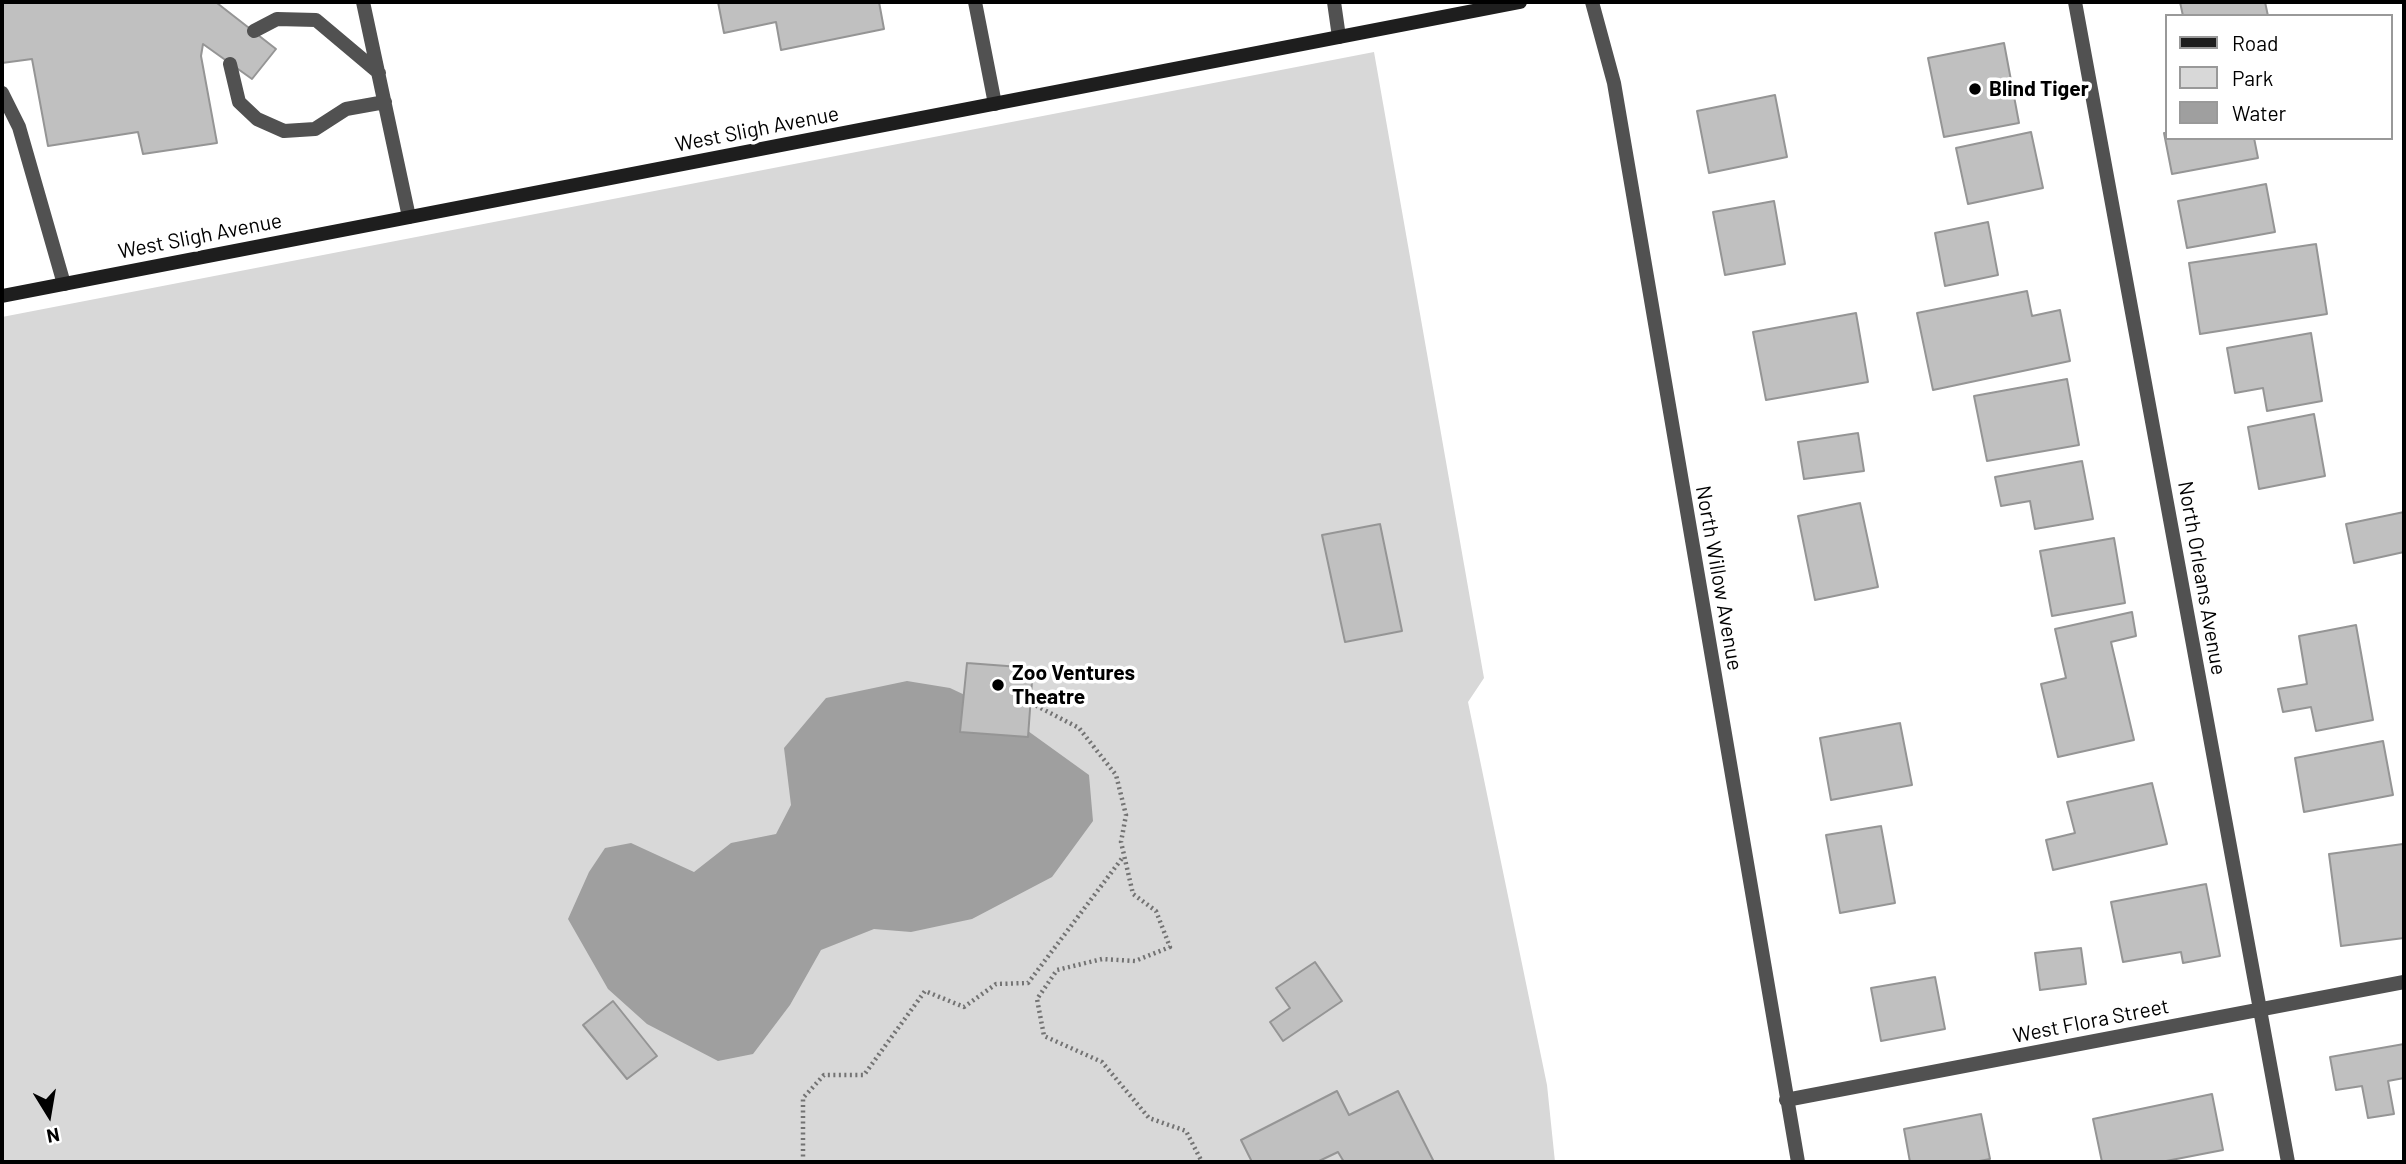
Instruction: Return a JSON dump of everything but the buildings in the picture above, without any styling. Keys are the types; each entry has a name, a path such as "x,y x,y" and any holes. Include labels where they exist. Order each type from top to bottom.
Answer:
{"main road":[{"name":"West Sligh Avenue","path":"2,296 1520,2"}],"street":[{"path":"363,2 409,217"},
{"path":"975,2 995,104"},
{"path":"1334,2 1339,37"},
{"name":"North Willow Avenue","path":"1592,2 1614,83 1798,1162"},
{"name":"North Orleans Avenue","path":"2075,2 2288,1162"},
{"path":"254,31 278,19 316,20 379,73"},
{"path":"230,64 239,102 257,119 284,131 315,129 346,109 385,102"},
{"path":"2,93 19,127 64,284"},
{"name":"West Flora Street","path":"1786,1100 2404,982"}],"path":[{"path":"1031,703 1079,728 1116,775 1126,816 1121,842 1133,894 1156,911 1170,947 1135,961 1102,959 1057,970 1037,999 1044,1036 1102,1062 1149,1118 1186,1132 1202,1162"},
{"path":"803,1162 803,1098 824,1075 864,1075 926,991 964,1007 996,984 1028,983 1124,856"}],"green space":[{"path":"1374,52 1484,678 1468,702 1547,1085 1555,1162 2,1162 2,317"}],"water":[{"path":"907,681 950,688 1003,713 1089,775 1093,821 1052,877 972,919 911,932 874,929 821,950 790,1005 753,1054 718,1061 647,1024 608,989 568,919 589,872 605,848 631,843 694,872 731,843 776,834 791,805 784,748 826,698"}],"place":[{"name":"Blind Tiger","path":"1975,89"},
{"name":"Zoo Ventures Theatre","path":"998,685"}]}
